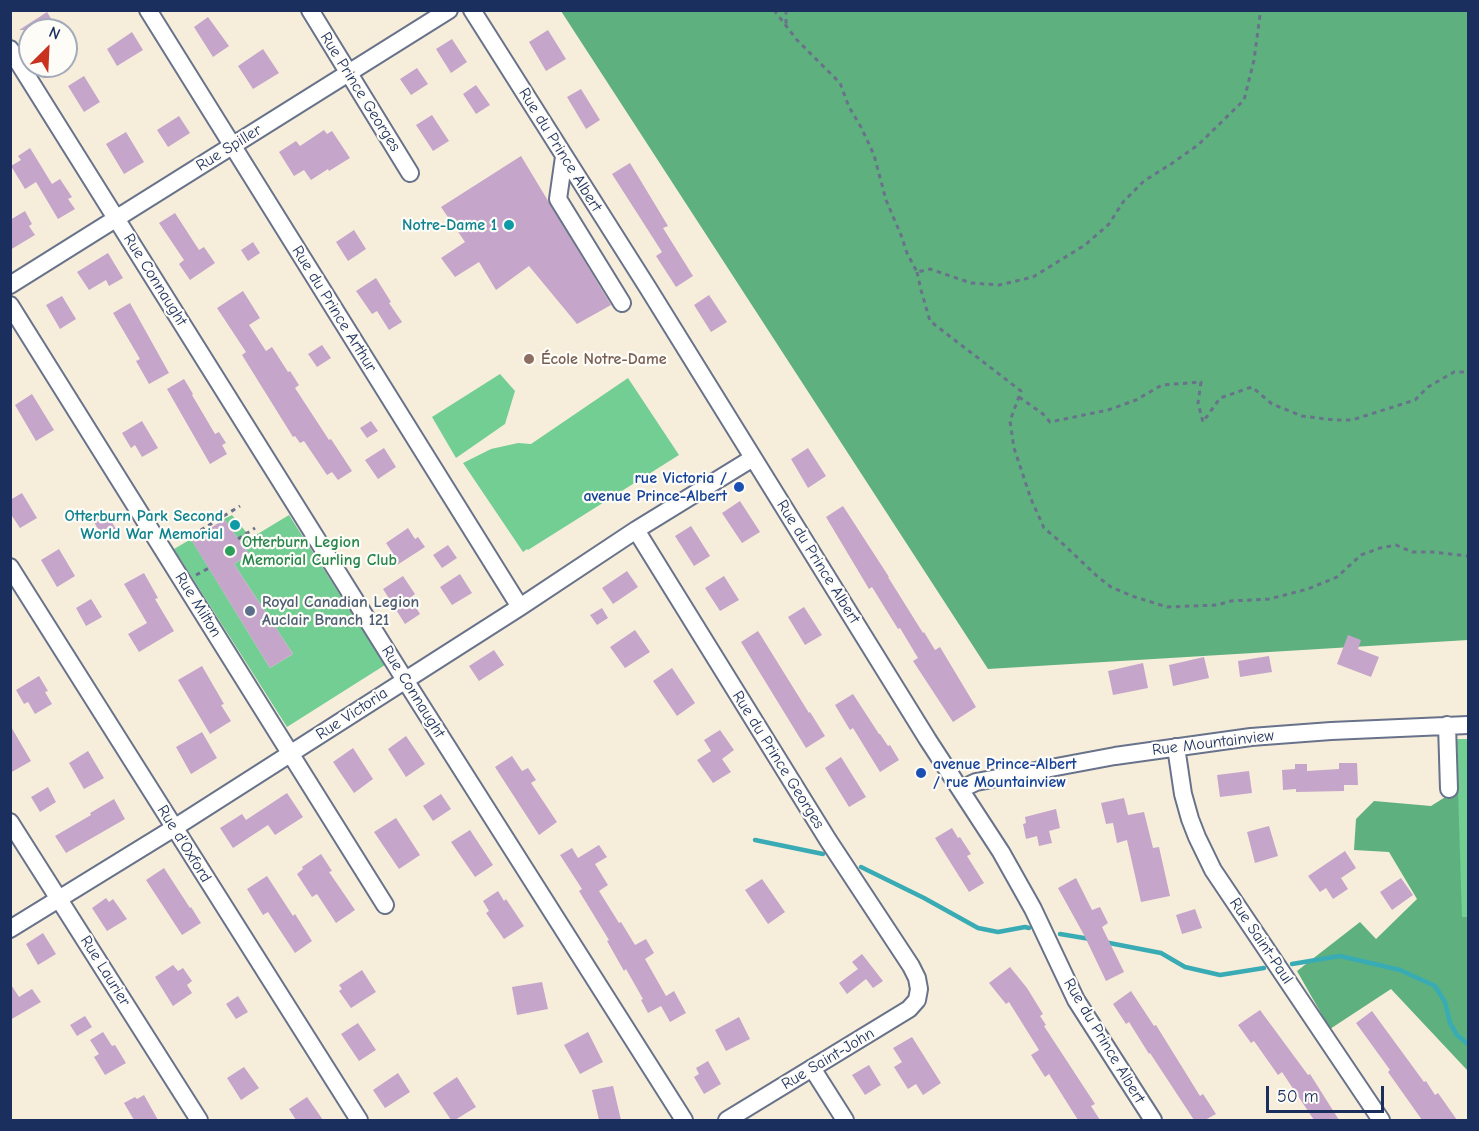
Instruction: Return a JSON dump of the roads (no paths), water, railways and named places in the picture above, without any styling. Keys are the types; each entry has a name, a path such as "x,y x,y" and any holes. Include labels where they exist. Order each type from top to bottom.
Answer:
{"street":[{"name":"Rue du Prince Arthur","path":"148,10 520,606"},
{"name":"Rue Prince Georges","path":"310,10 410,173"},
{"name":"Rue Spiller","path":"10,285 448,10"},
{"name":"Rue du Prince Albert","path":"471,10 1000,852 1026,895 1086,1018 1153,1120"},
{"name":"Rue Connaught","path":"10,49 684,1120"},
{"path":"564,157 558,199 622,303"},
{"name":"Rue Milton","path":"10,305 385,905"},
{"name":"Rue Victoria","path":"10,929 174,828 636,530 753,458"},
{"name":"Rue du Prince Georges","path":"636,530 828,840 911,966 917,978 919,990"},
{"name":"Rue d'Oxford","path":"10,567 359,1120"},
{"name":"Rue Mountainview","path":"961,789 976,782 1176,747 1291,733 1468,725"},
{"path":"1447,726 1449,789"},
{"name":"Rue Saint-Paul","path":"1176,747 1183,794 1190,819 1213,870 1381,1120"},
{"name":"Rue Laurier","path":"10,822 199,1120"},
{"name":"Rue Saint-John","path":"727,1120 909,1009 917,1000 919,990"},
{"path":"812,1068 845,1120"}],"waterway":[{"path":"755,840 823,854"},
{"path":"861,867 978,928 998,932 1029,928"},
{"path":"1060,934 1090,939"},
{"path":"1104,942 1161,953 1185,967 1220,975 1264,968"},
{"path":"1292,964 1340,956 1400,970 1435,986 1445,1002 1450,1023 1457,1035 1468,1044"}],"place":[{"name":"Notre-Dame 1","path":"509,225"},
{"name":"École Notre-Dame","path":"529,359"},
{"name":"rue Victoria / avenue Prince-Albert","path":"739,487"},
{"name":"Otterburn Park Second World War Memorial","path":"235,525"},
{"name":"Otterburn Legion Memorial Curling Club","path":"230,551"},
{"name":"Royal Canadian Legion Auclair Branch 121","path":"250,611"},
{"name":"avenue Prince-Albert / rue Mountainview","path":"921,773"}]}
